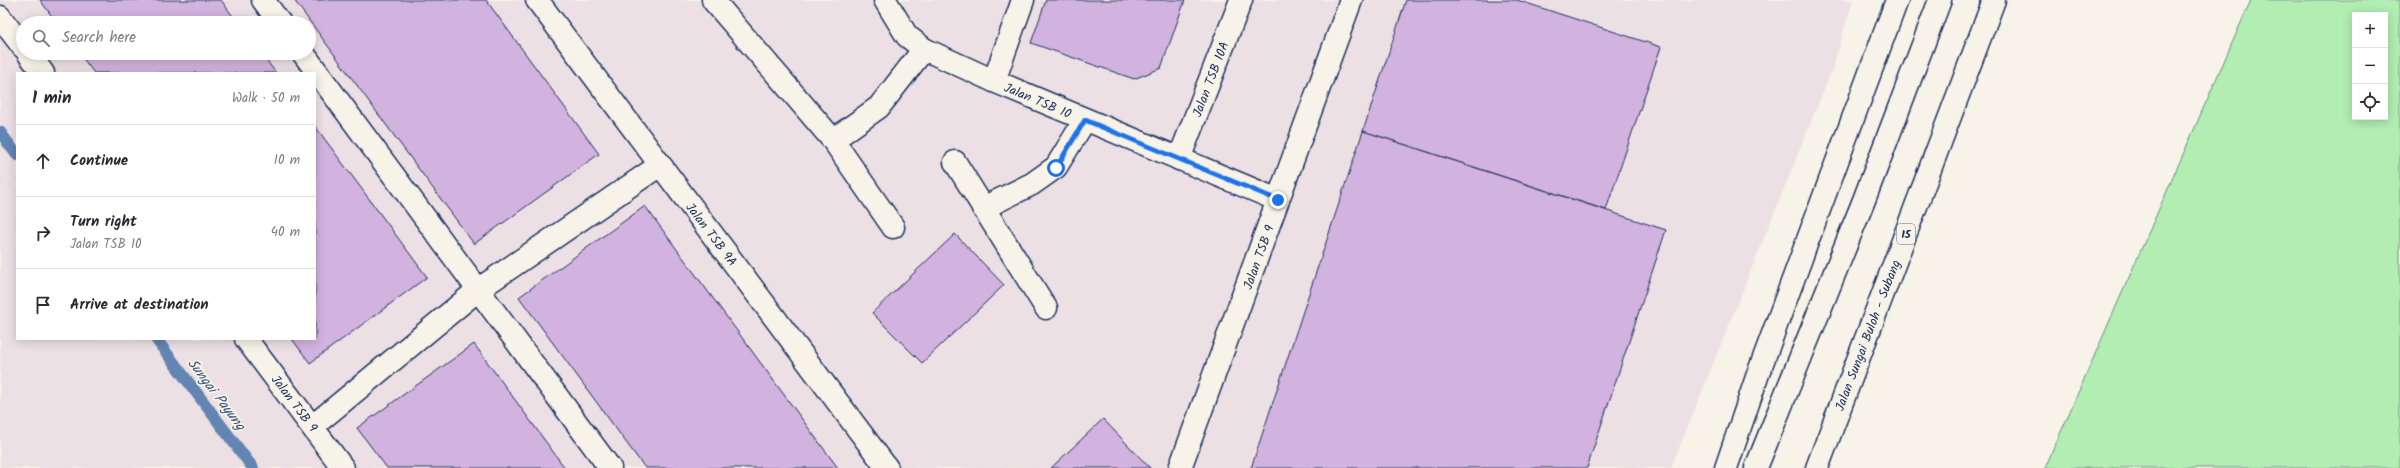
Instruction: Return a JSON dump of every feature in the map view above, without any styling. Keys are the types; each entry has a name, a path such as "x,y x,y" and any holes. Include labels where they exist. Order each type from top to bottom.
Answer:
{"main road":[{"path":"263,0 275,16"},
{"name":"Jalan TSB 9A","path":"537,0 887,468"},
{"path":"713,0 833,140 893,227"},
{"name":"Jalan TSB 10","path":"885,0 906,36 924,49 1085,120 1278,200"},
{"path":"994,81 1023,0"},
{"name":"Jalan TSB 10A","path":"1179,159 1241,0"},
{"name":"Jalan TSB 9","path":"1180,468 1351,0"},
{"path":"1726,468 1758,374 1897,0"},
{"path":"1756,468 1864,200 1940,0"},
{"name":"Jalan Sungai Buloh - Subang","path":"1817,468 1994,0"},
{"path":"0,17 16,38"},
{"path":"833,140 879,108 924,49"},
{"path":"33,60 42,72"},
{"path":"308,60 610,468"},
{"path":"983,208 1032,184 1056,168 1085,120"},
{"path":"955,162 1046,308"},
{"path":"313,426 479,289 660,165"},
{"name":"Jalan TSB 9","path":"247,340 313,426 343,468"}],"shaded area":[{"path":"0,0 1853,0 1832,70 1671,468 0,468"}],"green space":[{"path":"2251,0 2400,0 2400,468 2045,468"}],"building":[{"path":"40,0 221,0 233,16 52,16"},
{"path":"294,0 486,0 599,154 474,244 316,30 316,16 306,16"},
{"path":"1046,0 1185,0 1161,68 1134,79 1031,43"},
{"path":"1406,0 1517,0 1661,47 1606,210 1363,131"},
{"path":"84,60 266,60 275,72 93,72"},
{"path":"316,127 427,277 310,363 293,340 316,340"},
{"path":"1363,131 1666,230 1587,468 1251,468"},
{"path":"645,206 838,468 645,468 519,297"},
{"path":"955,234 1004,285 922,363 872,313"},
{"path":"474,344 565,468 387,468 357,428"},
{"path":"1103,419 1150,468 1051,468"}],"waterway":[{"name":"Sungai Payung","path":"0,132 16,154"},
{"name":"Sungai Payung","path":"157,340 253,468"}],"route":[{"path":"1056,168 1085,120 1278,200"}]}
